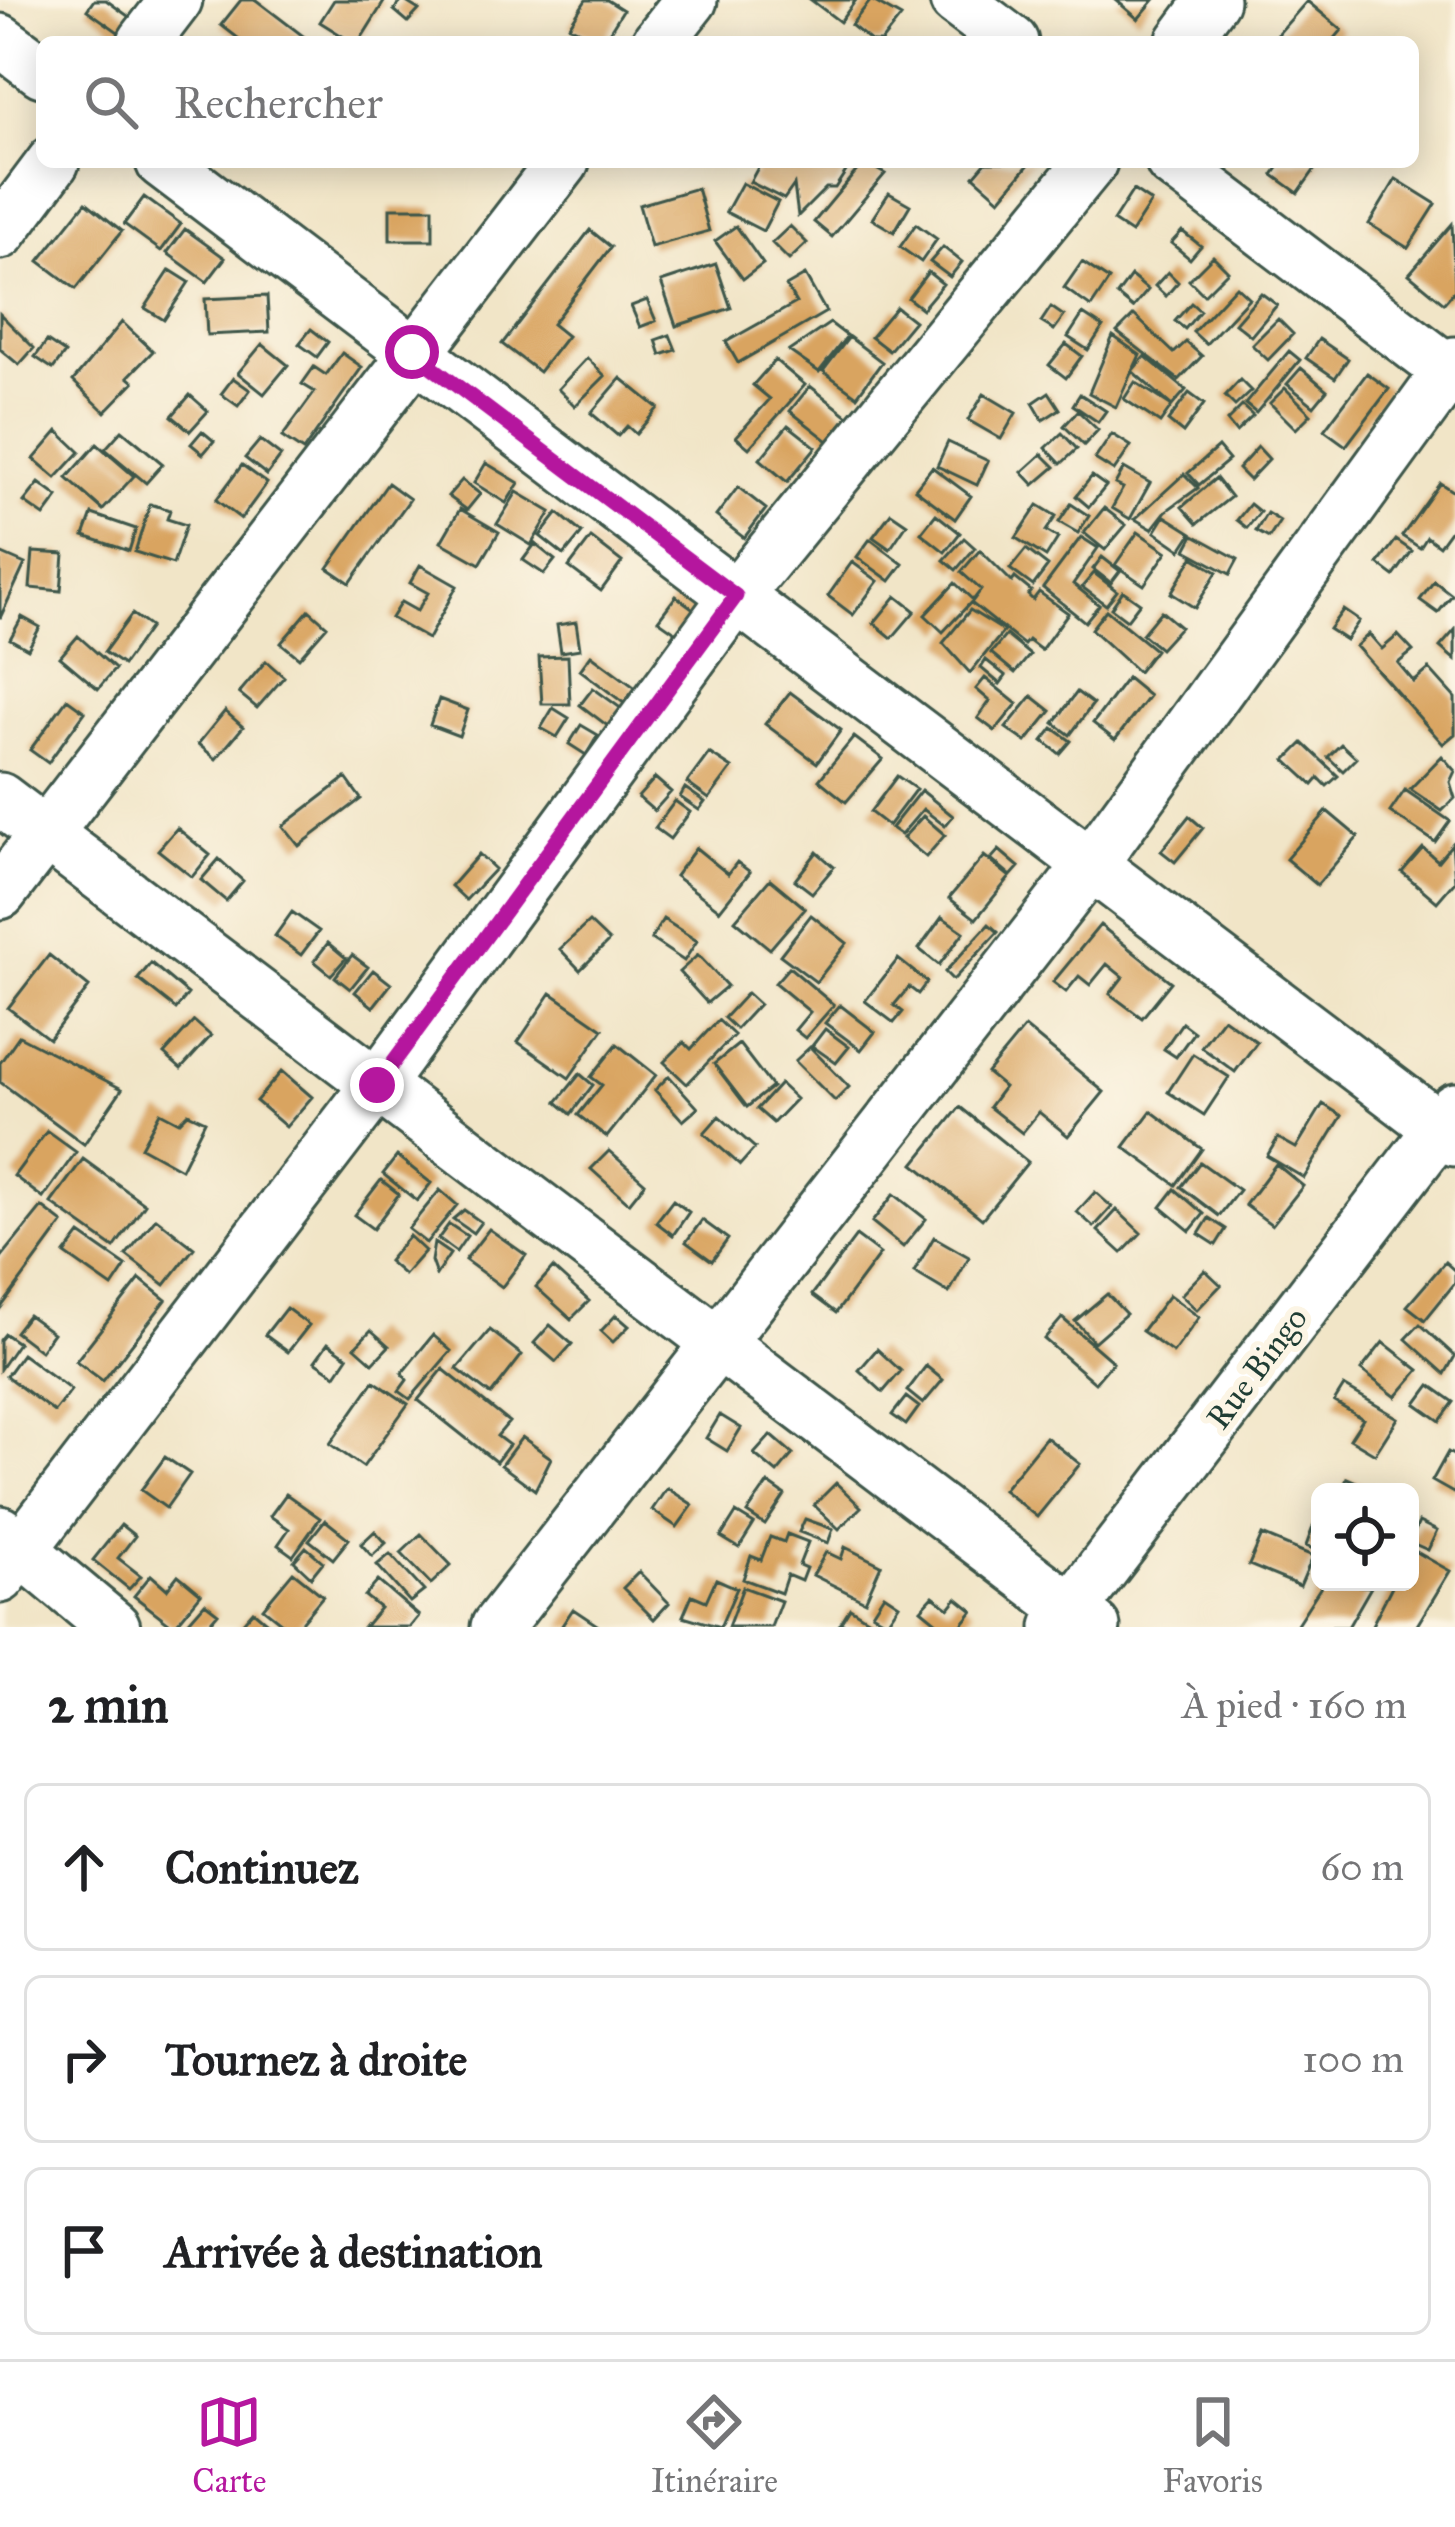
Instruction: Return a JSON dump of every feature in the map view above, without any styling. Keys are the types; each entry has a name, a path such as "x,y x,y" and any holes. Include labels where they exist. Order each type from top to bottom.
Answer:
{"street":[{"path":"149,36 176,0"},
{"path":"663,36 691,0"},
{"path":"956,0 1004,36"},
{"path":"1187,36 1214,0"},
{"path":"0,40 36,67"},
{"path":"0,233 49,168"},
{"path":"170,168 1090,864 1450,1126"},
{"path":"0,893 412,352 558,168"},
{"path":"114,1627 7,1553 377,1085 736,596 1086,168"},
{"path":"497,1627 1090,864 1453,370 1180,168"},
{"path":"0,799 716,1341 1075,1621"},
{"name":"Rue Bingo","path":"1075,1621 1450,1126"}],"building":[{"path":"94,0 106,0 139,24 130,36 124,36 87,10"},
{"path":"241,0 256,0 303,36 235,36 221,25"},
{"path":"334,0 384,2 363,36 342,36 320,22"},
{"path":"403,0 419,10 408,22 394,10"},
{"path":"586,0 607,0 623,10 607,36 590,36 569,26"},
{"path":"811,0 856,0 840,22"},
{"path":"871,0 901,17 886,36 865,36 851,25"},
{"path":"1116,0 1154,0 1138,19"},
{"path":"1307,1 1342,30 1337,36 1278,34"},
{"path":"758,168 848,168 835,188 826,188 798,216 794,185 784,199 750,182"},
{"path":"859,168 885,174 832,237 814,222"},
{"path":"981,168 1026,168 1000,199 974,176"},
{"path":"1278,168 1316,168 1298,193 1273,175"},
{"path":"1396,179 1436,204 1408,248 1369,224"},
{"path":"742,183 778,202 763,231 726,212"},
{"path":"697,188 709,231 651,247 639,205"},
{"path":"1133,190 1151,202 1131,233 1113,221"},
{"path":"889,193 910,205 894,232 872,219"},
{"path":"144,197 181,224 161,251 124,224"},
{"path":"86,202 122,231 76,289 39,261"},
{"path":"390,208 433,208 433,240 390,240"},
{"path":"916,224 937,239 921,262 900,247"},
{"path":"1452,224 1455,290 1444,303 1409,274"},
{"path":"736,226 763,264 743,279 715,241"},
{"path":"790,226 807,243 789,260 772,243"},
{"path":"185,229 225,258 207,282 167,253"},
{"path":"590,230 611,247 552,324 567,336 539,372 502,344"},
{"path":"1182,231 1201,246 1190,259 1171,243"},
{"path":"943,247 962,262 950,277 930,262"},
{"path":"1213,256 1228,271 1204,295 1189,280"},
{"path":"1082,262 1109,280 1091,307 1064,288"},
{"path":"716,264 731,308 676,326 661,282"},
{"path":"170,270 189,282 164,320 145,308"},
{"path":"928,272 943,284 922,309 908,298"},
{"path":"1168,272 1178,282 1166,296 1155,286"},
{"path":"805,275 826,312 738,363 726,342 796,303 786,286"},
{"path":"1131,276 1148,290 1133,308 1117,295"},
{"path":"1236,286 1249,298 1206,344 1193,332"},
{"path":"1261,293 1277,305 1251,336 1235,323"},
{"path":"267,296 269,332 207,335 205,299"},
{"path":"647,300 656,321 640,327 631,306"},
{"path":"1191,303 1200,311 1185,329 1175,321"},
{"path":"896,307 914,321 889,351 871,337"},
{"path":"1051,307 1064,316 1054,330 1041,322"},
{"path":"0,314 34,348 19,365 0,349"},
{"path":"1083,314 1103,327 1088,350 1068,337"},
{"path":"1134,315 1174,353 1186,342 1202,356 1179,380 1117,332"},
{"path":"1278,319 1293,334 1268,360 1252,345"},
{"path":"122,322 153,351 128,377 134,382 105,412 73,381"},
{"path":"830,323 847,336 819,372 789,351"},
{"path":"311,329 328,342 317,357 299,344"},
{"path":"670,335 676,350 661,355 656,340"},
{"path":"1113,336 1140,355 1133,370 1145,356 1186,390 1172,406 1132,371 1116,407 1089,393"},
{"path":"849,337 882,362 857,396 823,371"},
{"path":"1319,339 1348,359 1335,378 1306,358"},
{"path":"47,341 65,353 53,369 35,357"},
{"path":"262,344 288,365 264,394 238,373"},
{"path":"1066,344 1082,356 1066,378 1049,365"},
{"path":"1289,351 1300,360 1256,413 1245,404"},
{"path":"342,353 362,367 303,451 282,437 315,392 302,384 314,367 326,375"},
{"path":"587,358 605,376 575,406 558,389"},
{"path":"775,360 805,385 749,448 736,437 770,399 753,385"},
{"path":"1301,368 1327,390 1314,406 1287,384"},
{"path":"1367,373 1389,389 1346,446 1324,430"},
{"path":"233,378 250,390 238,406 221,394"},
{"path":"621,378 658,408 636,434 627,426 618,436 591,413"},
{"path":"1240,380 1251,391 1235,406 1225,396"},
{"path":"1135,382 1172,406 1160,423 1124,399"},
{"path":"810,386 848,416 828,441 790,411"},
{"path":"1285,388 1311,414 1296,429 1270,403"},
{"path":"1049,392 1060,409 1043,420 1033,403"},
{"path":"1189,393 1204,404 1183,433 1168,421"},
{"path":"984,394 1016,413 1001,439 968,420"},
{"path":"1080,394 1106,411 1098,422 1073,405"},
{"path":"190,395 208,411 190,431 172,416"},
{"path":"1242,406 1253,416 1236,432 1227,421"},
{"path":"1078,411 1098,430 1084,445 1064,426"},
{"path":"788,425 816,447 787,482 760,459"},
{"path":"122,430 163,464 146,483 105,449"},
{"path":"58,431 80,452 56,478 34,459"},
{"path":"202,431 214,441 203,454 191,444"},
{"path":"1062,433 1077,449 1061,464 1046,448"},
{"path":"1112,434 1131,446 1114,471 1095,459"},
{"path":"260,440 281,456 267,475 245,458"},
{"path":"948,442 988,461 977,485 937,466"},
{"path":"97,444 134,476 103,510 67,478"},
{"path":"1218,447 1229,460 1199,485 1188,473"},
{"path":"1258,447 1269,459 1249,480 1238,469"},
{"path":"1042,454 1055,467 1034,485 1022,472"},
{"path":"486,463 519,483 506,503 474,483"},
{"path":"242,465 267,483 241,519 216,500"},
{"path":"932,467 971,496 955,519 915,489"},
{"path":"1124,468 1150,483 1130,519 1112,508 1123,488 1115,484"},
{"path":"1184,474 1198,488 1166,511 1152,529 1135,519"},
{"path":"1092,476 1106,486 1089,507 1076,496"},
{"path":"1216,478 1231,497 1197,524 1182,507"},
{"path":"462,480 480,494 467,510 448,496"},
{"path":"39,483 58,497 44,516 24,502"},
{"path":"388,483 410,499 350,583 328,568"},
{"path":"1440,483 1455,493 1455,524 1439,546 1427,537 1420,548 1402,536"},
{"path":"738,487 766,509 744,538 716,516"},
{"path":"517,492 551,512 531,545 497,524"},
{"path":"150,504 170,510 167,519 186,525 173,564 135,552"},
{"path":"1071,504 1089,516 1078,533 1059,522"},
{"path":"1250,504 1260,512 1247,528 1237,520"},
{"path":"1038,505 1056,516 1046,531 1058,538 1046,557 1016,538"},
{"path":"1104,508 1126,525 1105,550 1084,533"},
{"path":"460,509 499,532 480,564 441,542"},
{"path":"558,513 582,533 564,555 540,536"},
{"path":"891,513 907,524 890,549 873,537"},
{"path":"1267,513 1280,521 1269,538 1256,531"},
{"path":"92,514 136,529 129,551 84,536"},
{"path":"936,514 960,533 945,552 921,533"},
{"path":"1165,516 1192,533 1181,550 1155,532"},
{"path":"1138,532 1167,552 1144,585 1115,565"},
{"path":"1194,535 1238,559 1230,574 1186,550"},
{"path":"1081,537 1098,548 1073,584 1099,605 1085,622 1043,588"},
{"path":"591,538 622,562 601,591 569,567"},
{"path":"964,538 975,548 956,570 944,560"},
{"path":"870,539 903,564 890,581 857,557"},
{"path":"1396,540 1412,551 1394,576 1378,564"},
{"path":"535,544 555,560 544,574 523,560"},
{"path":"1026,549 1048,566 1033,586 1010,569"},
{"path":"980,550 1012,582 1015,578 1031,591 1028,595 1033,600 1039,592 1068,613 1041,650 1028,640 1024,645 971,603 981,590 961,572"},
{"path":"33,552 64,554 61,591 30,588"},
{"path":"0,553 25,564 0,618"},
{"path":"1102,557 1120,571 1111,583 1093,569"},
{"path":"1193,557 1217,572 1195,608 1171,593"},
{"path":"852,562 878,581 853,615 828,596"},
{"path":"420,565 457,586 428,639 391,618 401,602 417,611 428,593 410,583"},
{"path":"1094,573 1117,591 1106,605 1082,587"},
{"path":"1434,581 1452,595 1438,613 1420,600"},
{"path":"955,583 973,600 943,632 925,615"},
{"path":"1123,591 1140,603 1127,620 1111,608"},
{"path":"676,596 695,610 678,634 658,620"},
{"path":"896,596 915,611 892,638 874,623"},
{"path":"309,610 327,626 299,658 281,643"},
{"path":"970,610 1004,631 970,673 943,643"},
{"path":"1106,610 1155,650 1138,672 1091,629"},
{"path":"1343,610 1359,621 1346,640 1329,629"},
{"path":"1161,611 1180,627 1160,649 1142,634"},
{"path":"132,614 150,627 123,665 104,652"},
{"path":"22,617 40,627 28,649 10,639"},
{"path":"576,622 580,649 561,652 557,625"},
{"path":"1455,630 1455,660 1440,647"},
{"path":"1369,634 1382,649 1398,635 1413,651 1398,663 1414,682 1429,669 1455,698 1455,734 1443,744 1356,646"},
{"path":"1006,635 1030,655 1015,673 991,653"},
{"path":"78,636 115,669 98,689 60,657"},
{"path":"591,655 637,689 625,704 580,670"},
{"path":"568,656 570,704 542,704 539,657"},
{"path":"986,660 1006,676 1000,684 981,668"},
{"path":"266,661 284,677 257,708 239,693"},
{"path":"985,678 1017,704 995,731 978,718 990,701 976,689"},
{"path":"1127,678 1149,696 1115,740 1093,723"},
{"path":"593,688 622,709 609,727 580,705"},
{"path":"790,692 841,730 817,763 765,724"},
{"path":"1077,692 1093,704 1070,735 1054,723"},
{"path":"1032,696 1051,711 1026,742 1006,728"},
{"path":"67,699 85,712 48,763 30,750"},
{"path":"439,699 468,710 459,736 430,725"},
{"path":"553,708 569,718 557,737 541,728"},
{"path":"225,711 243,727 216,759 198,744"},
{"path":"581,725 598,735 586,755 569,744"},
{"path":"1053,728 1071,741 1060,754 1043,741"},
{"path":"854,737 883,759 846,802 819,780"},
{"path":"1303,743 1338,776 1327,786 1319,778 1313,785 1286,760"},
{"path":"1341,744 1356,758 1343,771 1328,757"},
{"path":"709,753 732,768 709,799 687,783"},
{"path":"1442,756 1455,771 1450,782 1455,798 1442,811 1410,789"},
{"path":"897,776 916,789 888,826 870,812"},
{"path":"346,778 361,799 299,846 283,826"},
{"path":"655,778 671,792 654,811 638,797"},
{"path":"685,788 705,802 699,810 680,797"},
{"path":"921,790 953,816 945,826 923,809 901,835 891,828"},
{"path":"1405,790 1450,821 1435,842 1390,812"},
{"path":"675,801 690,812 670,839 655,828"},
{"path":"1327,811 1358,837 1317,885 1286,859"},
{"path":"923,816 945,835 926,857 903,838"},
{"path":"1189,816 1203,828 1175,862 1161,851"},
{"path":"177,828 210,855 192,877 158,850"},
{"path":"1452,844 1455,881 1437,902 1402,872 1423,848 1438,861"},
{"path":"696,848 728,874 737,862 750,872 720,910 675,876"},
{"path":"999,850 1019,867 1011,876 991,859"},
{"path":"817,852 834,867 812,893 795,880"},
{"path":"479,854 495,869 466,900 451,886"},
{"path":"984,856 1010,877 976,919 949,898"},
{"path":"219,859 243,881 226,901 201,880"},
{"path":"770,879 805,908 770,949 735,920"},
{"path":"292,912 319,931 301,955 275,936"},
{"path":"811,915 847,943 816,982 780,955"},
{"path":"942,917 964,932 939,965 919,949"},
{"path":"663,919 697,941 684,961 651,939"},
{"path":"589,922 609,941 580,970 560,949"},
{"path":"989,924 998,932 953,980 945,972"},
{"path":"1100,925 1171,982 1142,1018 1110,994 1123,977 1107,964 1090,985 1079,976 1066,992 1053,982"},
{"path":"328,943 346,958 331,975 314,961"},
{"path":"49,955 89,987 49,1039 8,1008"},
{"path":"352,955 368,967 350,989 335,977"},
{"path":"698,955 727,986 707,1003 679,972"},
{"path":"898,959 927,982 918,994 909,987 894,1005 903,1012 894,1023 865,1001"},
{"path":"151,963 188,994 176,1009 138,979"},
{"path":"789,967 834,1005 805,1038 795,1030 810,1012 775,983"},
{"path":"373,970 391,984 373,1007 355,992"},
{"path":"551,993 603,1029 569,1078 518,1042"},
{"path":"747,993 759,1004 736,1029 724,1018"},
{"path":"840,1005 875,1032 861,1050 825,1023"},
{"path":"1223,1018 1257,1042 1235,1072 1201,1047"},
{"path":"718,1020 734,1035 687,1084 664,1062 684,1042 691,1049"},
{"path":"194,1021 211,1036 181,1069 164,1054"},
{"path":"1182,1023 1194,1032 1176,1057 1164,1049"},
{"path":"1025,1027 1104,1092 1068,1136 1039,1112 1022,1133 989,1107 1004,1087 987,1073"},
{"path":"825,1029 849,1047 836,1063 812,1046"},
{"path":"19,1036 122,1089 84,1144 0,1082 0,1063"},
{"path":"617,1044 656,1075 607,1137 578,1115 602,1085 591,1077"},
{"path":"739,1044 772,1087 747,1107 714,1064"},
{"path":"810,1047 849,1087 835,1101 795,1061"},
{"path":"1193,1054 1229,1077 1204,1115 1168,1092"},
{"path":"282,1071 312,1097 286,1127 256,1101"},
{"path":"580,1074 593,1085 571,1114 557,1102"},
{"path":"669,1076 698,1108 683,1121 655,1090"},
{"path":"780,1084 796,1099 773,1123 757,1109"},
{"path":"1323,1104 1342,1116 1304,1178 1267,1156 1278,1138 1296,1148"},
{"path":"960,1107 1028,1162 982,1219 914,1164"},
{"path":"1151,1111 1202,1149 1176,1185 1124,1147"},
{"path":"160,1112 179,1122 188,1113 205,1121 181,1169 141,1147"},
{"path":"719,1116 755,1148 740,1165 704,1133"},
{"path":"47,1131 76,1152 43,1198 14,1176"},
{"path":"609,1151 645,1183 629,1203 591,1169"},
{"path":"397,1156 431,1183 417,1201 383,1174"},
{"path":"83,1159 145,1204 114,1248 51,1203"},
{"path":"1200,1162 1239,1190 1219,1216 1181,1187"},
{"path":"1276,1164 1303,1186 1272,1225 1245,1205"},
{"path":"381,1180 399,1194 373,1229 354,1215"},
{"path":"1175,1189 1204,1214 1190,1231 1161,1207"},
{"path":"440,1190 457,1205 426,1243 408,1229"},
{"path":"1095,1192 1112,1207 1094,1227 1077,1212"},
{"path":"894,1194 926,1219 903,1247 872,1222"},
{"path":"673,1200 689,1212 673,1235 656,1222"},
{"path":"42,1207 63,1223 0,1309 0,1259"},
{"path":"464,1210 481,1222 473,1233 453,1219"},
{"path":"1117,1210 1141,1233 1122,1253 1098,1231"},
{"path":"156,1218 194,1248 165,1285 126,1255"},
{"path":"1209,1218 1226,1229 1216,1245 1199,1234"},
{"path":"702,1220 728,1239 712,1261 686,1242"},
{"path":"449,1224 467,1236 456,1252 438,1239"},
{"path":"489,1229 526,1255 502,1287 465,1260"},
{"path":"80,1234 126,1266 112,1287 65,1254"},
{"path":"409,1236 425,1251 404,1275 388,1261"},
{"path":"856,1236 880,1254 836,1313 812,1295"},
{"path":"934,1237 969,1257 949,1293 914,1272"},
{"path":"434,1243 450,1254 436,1275 431,1261"},
{"path":"1445,1262 1455,1271 1455,1283 1425,1320 1407,1306"},
{"path":"553,1268 589,1301 571,1319 536,1287"},
{"path":"1205,1270 1221,1285 1197,1310 1181,1295"},
{"path":"140,1279 166,1300 103,1381 76,1361"},
{"path":"1107,1294 1126,1314 1094,1342 1075,1321"},
{"path":"1169,1295 1199,1317 1173,1353 1142,1331"},
{"path":"286,1308 309,1325 288,1352 265,1335"},
{"path":"28,1315 53,1333 40,1351 15,1332"},
{"path":"616,1315 629,1326 613,1342 601,1331"},
{"path":"1062,1318 1113,1362 1095,1383 1044,1339"},
{"path":"1420,1324 1455,1356 1445,1374 1406,1339"},
{"path":"550,1325 572,1344 556,1362 534,1343"},
{"path":"371,1330 389,1346 373,1363 355,1347"},
{"path":"490,1330 522,1355 491,1395 457,1369"},
{"path":"5,1334 18,1343 0,1369 0,1340"},
{"path":"433,1335 451,1351 410,1399 399,1391 407,1380 402,1373"},
{"path":"1383,1342 1419,1370 1396,1397 1361,1370"},
{"path":"328,1343 348,1357 336,1375 315,1361"},
{"path":"877,1349 901,1371 883,1392 859,1370"},
{"path":"22,1354 71,1390 54,1412 6,1376"},
{"path":"926,1366 943,1380 923,1404 907,1391"},
{"path":"443,1369 509,1422 497,1436 509,1445 496,1462 418,1400"},
{"path":"374,1381 408,1404 363,1467 330,1444"},
{"path":"1430,1385 1454,1402 1440,1421 1416,1404"},
{"path":"1344,1386 1398,1418 1375,1454 1350,1439 1363,1419 1334,1402"},
{"path":"906,1397 919,1407 906,1425 892,1415"},
{"path":"720,1415 741,1428 727,1451 706,1438"},
{"path":"771,1435 793,1454 777,1473 754,1454"},
{"path":"522,1437 551,1458 535,1490 501,1465"},
{"path":"1046,1437 1080,1464 1037,1517 1003,1490"},
{"path":"1448,1452 1455,1456 1455,1494 1432,1481"},
{"path":"165,1457 190,1474 166,1508 141,1490"},
{"path":"768,1483 785,1495 765,1525 747,1513"},
{"path":"836,1483 861,1507 839,1529 814,1505"},
{"path":"667,1488 693,1505 677,1527 652,1510"},
{"path":"286,1494 320,1518 293,1556 278,1545 289,1529 270,1516"},
{"path":"736,1513 754,1524 739,1548 721,1537"},
{"path":"805,1519 833,1529 828,1543 799,1532"},
{"path":"325,1520 349,1539 333,1559 309,1540"},
{"path":"1419,1522 1437,1531 1428,1550 1419,1546"},
{"path":"121,1525 135,1536 118,1558 141,1576 129,1589 93,1560"},
{"path":"375,1531 386,1543 372,1556 361,1544"},
{"path":"421,1534 451,1565 431,1584 401,1553"},
{"path":"787,1534 808,1542 799,1565 806,1568 801,1581 787,1575 781,1593 743,1579 751,1556 761,1560 770,1537 784,1542"},
{"path":"1262,1535 1311,1555 1300,1586 1249,1565"},
{"path":"306,1547 323,1562 311,1577 294,1561"},
{"path":"845,1547 881,1565 865,1601 813,1575 826,1552 841,1559"},
{"path":"1419,1553 1450,1571 1416,1627 1371,1627 1389,1591 1419,1591"},
{"path":"390,1554 424,1591 410,1602 377,1565"},
{"path":"293,1572 323,1596 297,1627 287,1627 263,1608"},
{"path":"639,1572 669,1603 654,1619 623,1588"},
{"path":"151,1575 167,1589 178,1575 201,1594 174,1627 134,1596"},
{"path":"716,1579 737,1588 720,1627 683,1616 692,1595 706,1601"},
{"path":"378,1581 419,1616 410,1627 364,1627 380,1608 365,1596"},
{"path":"743,1587 781,1601 771,1627 728,1627"},
{"path":"1318,1591 1369,1591 1348,1627 1295,1627"},
{"path":"884,1594 899,1604 887,1622 872,1613"},
{"path":"933,1596 949,1608 957,1598 973,1611 960,1627 943,1627 921,1609"},
{"path":"205,1603 218,1613 206,1627 184,1627"},
{"path":"850,1608 880,1627 840,1624"},
{"path":"573,1609 600,1627 561,1627"},
{"path":"253,1611 272,1627 239,1627"}],"route":[{"path":"377,1085 736,596 412,352"}]}
